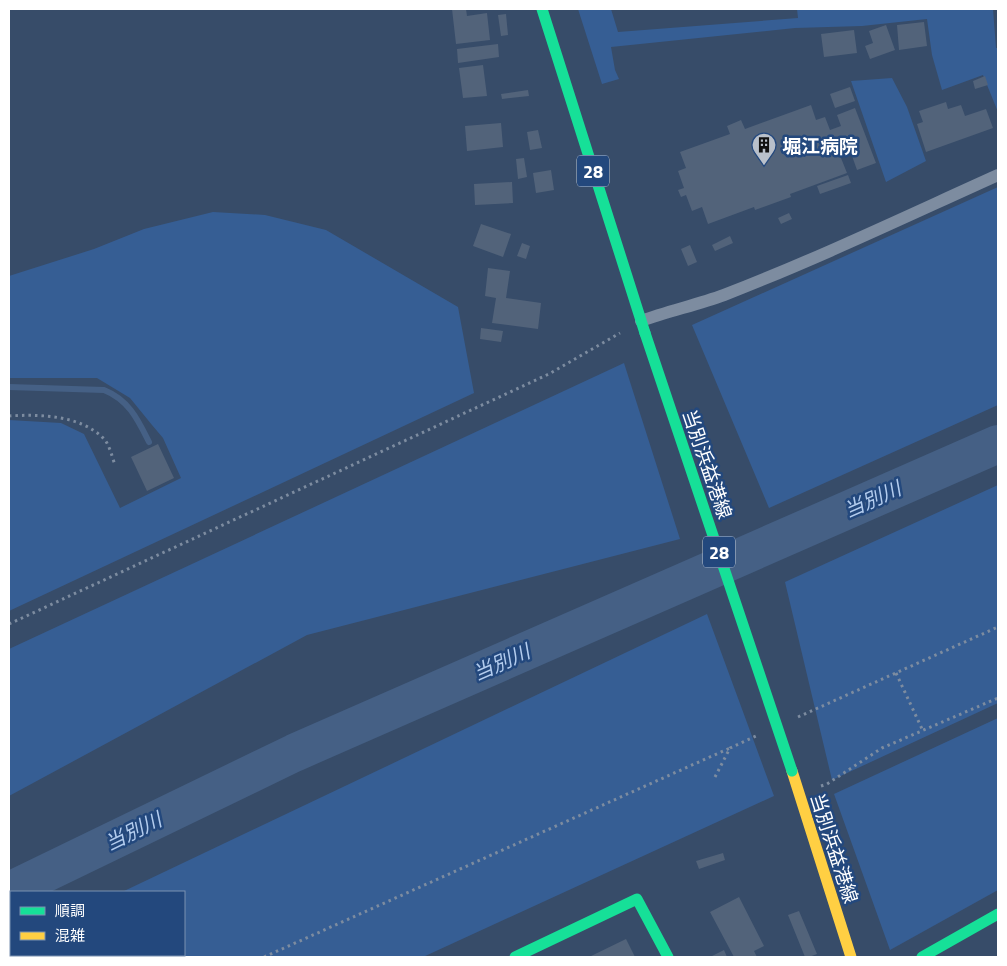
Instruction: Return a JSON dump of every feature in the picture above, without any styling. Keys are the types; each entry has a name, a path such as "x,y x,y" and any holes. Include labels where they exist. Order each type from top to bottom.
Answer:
{"main road":[{"name":"当別浜益港線","path":"542,9 643,327 792,771 851,957"},
{"path":"515,957 536,953 637,899 668,957"},
{"path":"922,957 998,914"}],"lane":[{"path":"643,327 680,307 701,303 794,267 998,175"}],"path":[{"path":"9,624 550,374 643,327"},
{"path":"9,416 30,415 62,418 86,427 103,437 115,465"},
{"path":"789,721 998,626"},
{"path":"896,673 923,731"},
{"path":"799,793 827,784 882,748 998,698"},
{"path":"264,957 764,732"},
{"path":"715,777 730,748"}],"shaded area":[{"path":"578,9 611,9 618,32 798,18 797,9 993,9 996,48 998,48 998,112 983,75 942,90 932,55 927,19 862,26 795,28 611,47 615,70 619,79 602,84"},
{"path":"892,78 907,107 926,161 886,182 851,81"},
{"path":"998,187 998,405 769,508 692,325"},
{"path":"213,212 265,215 326,230 458,307 474,393 9,611 9,420 61,423 84,434 120,508 181,478 163,438 130,398 97,378 9,378 9,276 94,249 144,229"},
{"path":"624,363 680,539 307,635 9,796 9,649"},
{"path":"998,485 998,703 832,780 785,582"},
{"path":"707,614 774,796 423,957 9,957 10,946 10,956 185,956 185,891 124,891"},
{"path":"998,718 998,890 890,950 834,794"}],"building":[{"path":"452,9 466,9 467,16 487,13 490,40 456,44"},
{"path":"506,14 508,35 501,36 498,15"},
{"path":"924,22 927,46 899,50 897,25"},
{"path":"886,25 895,50 870,59 865,46 873,43 869,31"},
{"path":"854,30 857,53 824,57 821,34"},
{"path":"498,44 499,57 458,63 457,49"},
{"path":"483,65 487,96 463,98 459,68"},
{"path":"985,76 988,85 975,89 973,81"},
{"path":"850,87 855,101 835,108 830,94"},
{"path":"528,90 529,96 502,99 501,94"},
{"path":"946,102 948,109 961,105 965,116 986,109 993,128 926,152 917,124 923,122 919,111"},
{"name":"堀江病院","path":"811,105 816,120 825,117 830,130 841,126 837,115 855,108 876,163 857,170 846,139 835,143 847,173 790,194 791,197 755,210 754,207 708,224 702,207 692,211 686,195 681,197 678,190 684,188 678,171 686,168 680,152 730,134 727,126 741,120 745,129"},
{"path":"501,123 503,147 467,151 465,126"},
{"path":"538,130 542,148 530,150 527,132"},
{"path":"524,158 527,177 518,179 516,159"},
{"path":"551,170 554,190 536,193 533,173"},
{"path":"848,175 851,183 820,194 817,186"},
{"path":"512,182 513,203 475,205 474,184"},
{"path":"789,213 792,219 781,224 778,218"},
{"path":"481,224 511,234 503,257 473,246"},
{"path":"730,236 733,243 715,251 712,245"},
{"path":"522,243 530,246 526,259 517,256"},
{"path":"690,245 697,262 688,266 681,249"},
{"path":"488,268 510,271 506,298 541,303 538,329 492,323 496,298 485,296"},
{"path":"481,328 503,331 501,342 480,339"},
{"path":"158,444 174,478 147,491 131,457"},
{"path":"723,853 725,860 699,869 696,861"},
{"path":"739,897 764,946 754,951 757,957 734,957 710,912"},
{"path":"799,911 817,954 809,957 805,957 788,915"},
{"path":"626,939 635,957 589,957"},
{"path":"724,950 727,957 710,957"}],"waterway":[{"path":"9,387 104,390 113,394 126,405 137,419 149,442"},
{"name":"当別川","path":"9,891 294,753 998,444"}],"traffic: fast":[{"path":"542,9 645,333"},
{"path":"645,333 792,771"},
{"path":"515,957 637,899 668,957"},
{"path":"922,957 998,914"}],"traffic: slow":[{"path":"792,771 851,957"}],"place":[{"name":"堀江病院","path":"764,166"}]}
